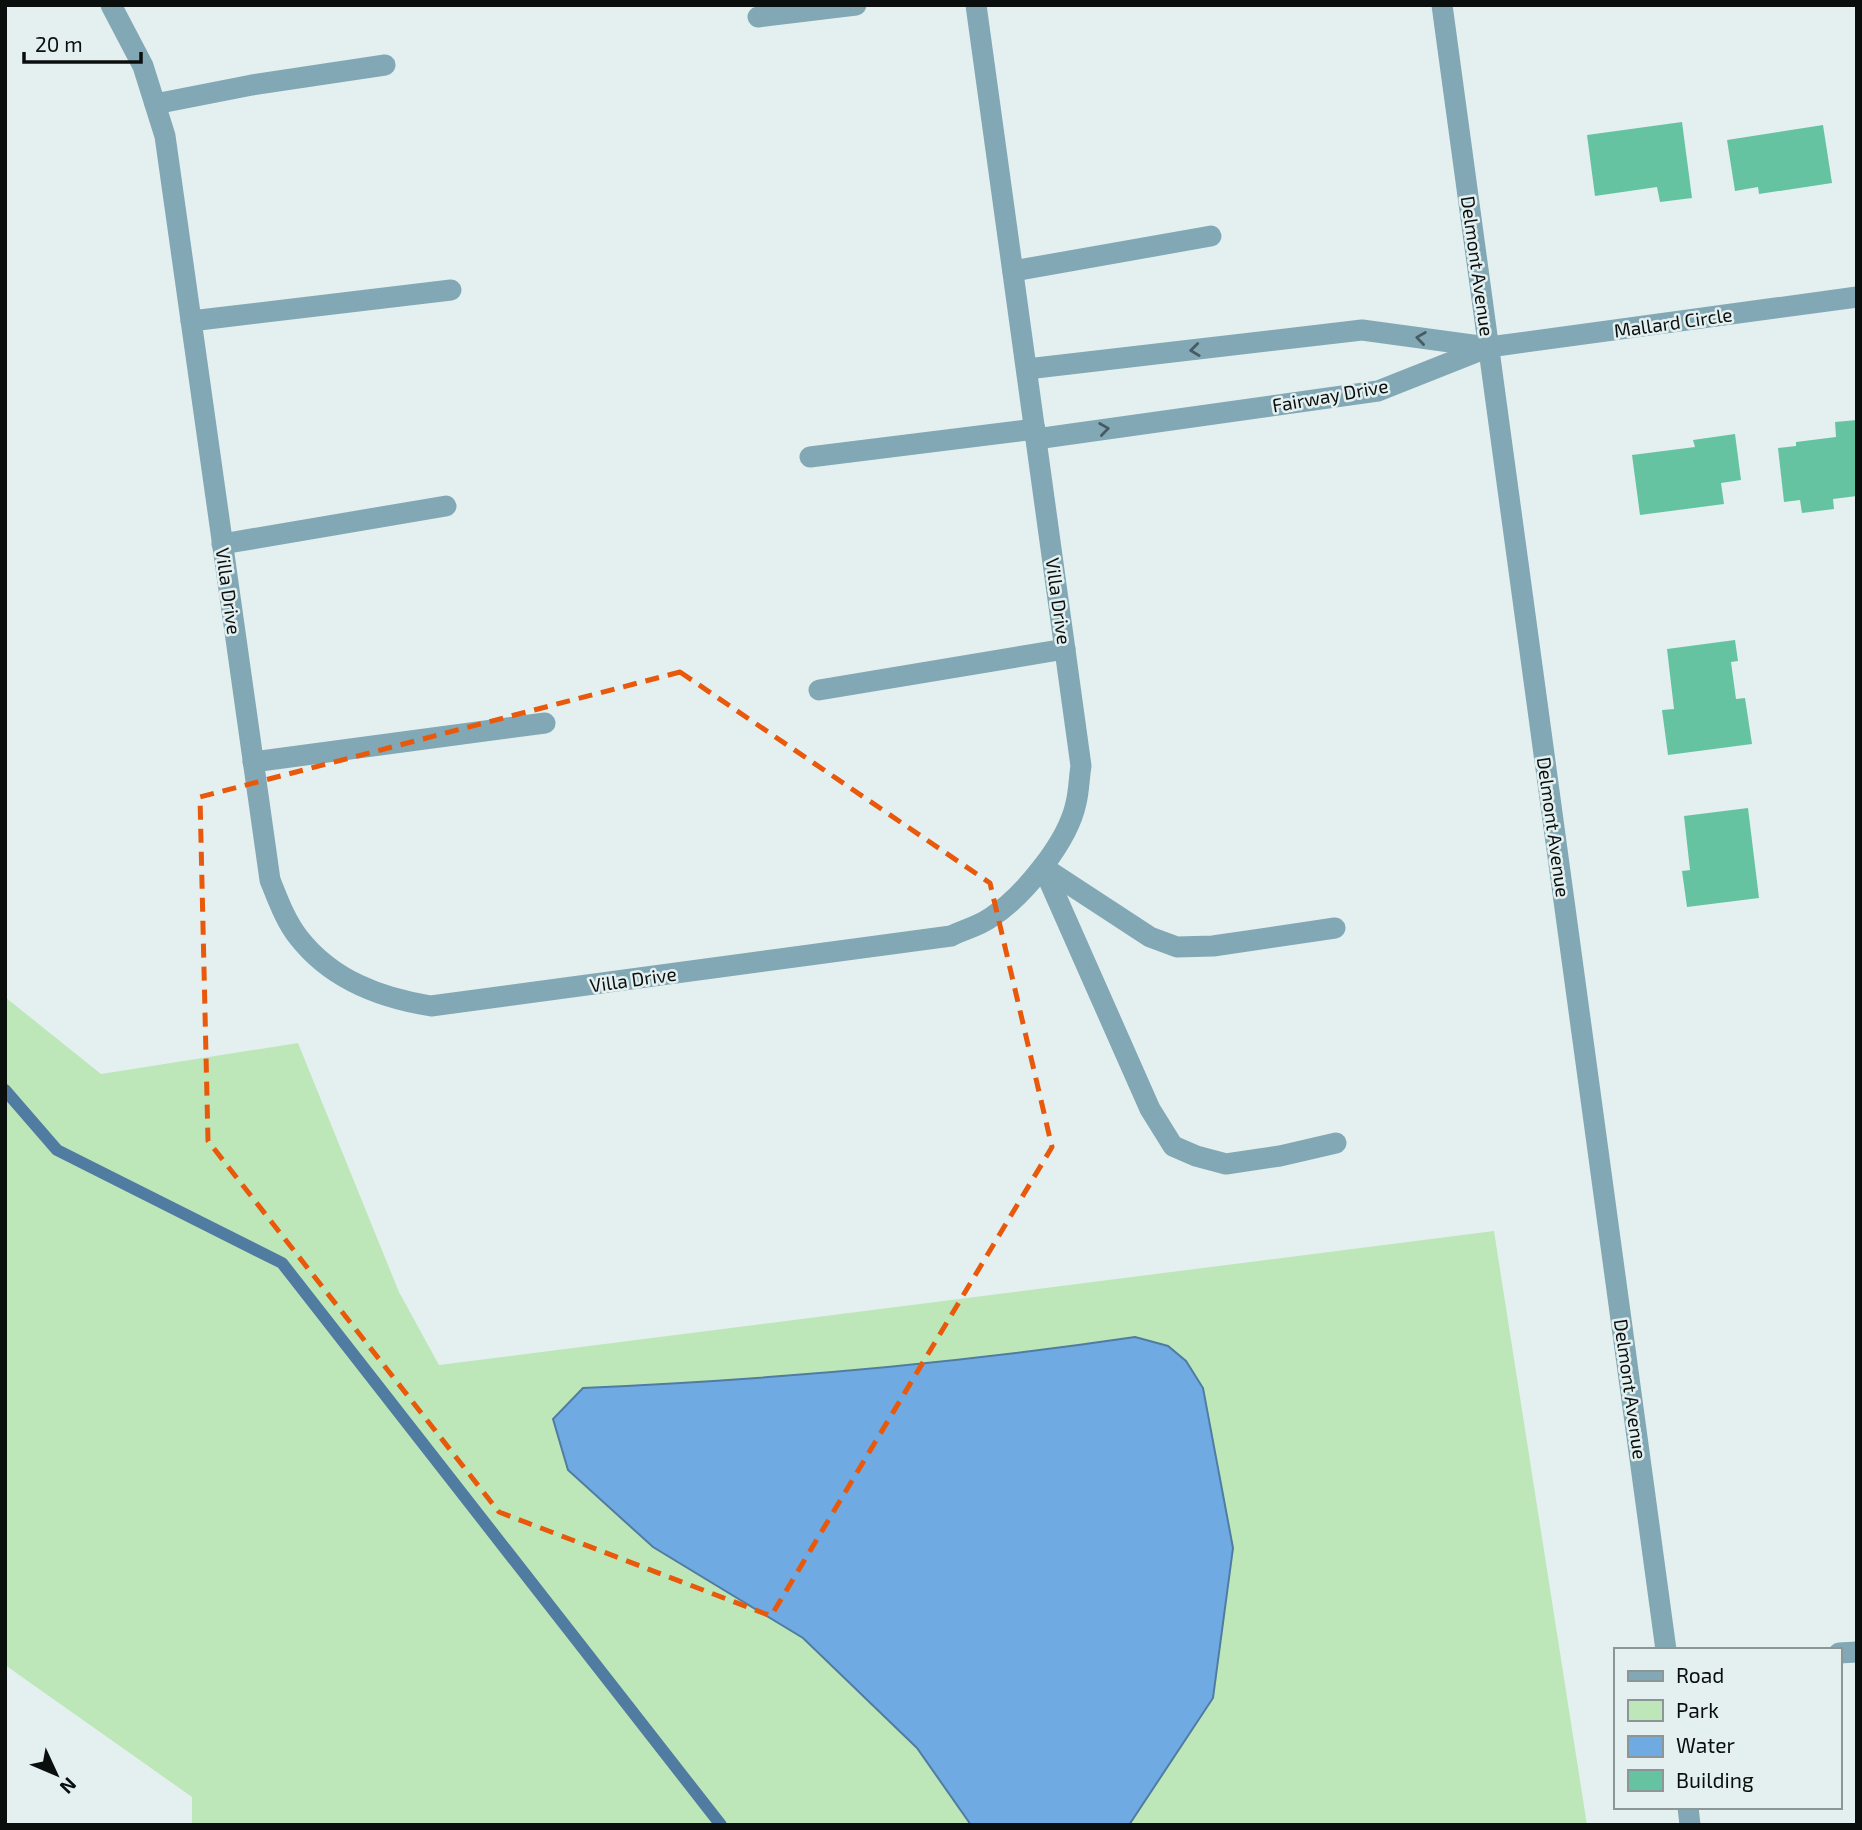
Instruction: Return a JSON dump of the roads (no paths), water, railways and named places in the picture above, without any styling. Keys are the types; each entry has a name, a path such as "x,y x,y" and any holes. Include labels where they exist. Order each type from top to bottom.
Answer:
{"street":[{"name":"Villa Drive","path":"111,5 143,66 165,136 270,880 299,939 345,979 376,994 431,1006 951,936 989,920 1019,896 1043,867 1061,837 1076,806 1081,766 976,5"},
{"path":"758,17 856,5"},
{"name":"Delmont Avenue","path":"1442,5 1666,1648"},
{"path":"155,104 252,85 385,65"},
{"path":"1013,271 1211,236"},
{"path":"191,321 450,290"},
{"name":"Mallard Circle","path":"1489,347 1857,297"},
{"path":"1027,369 1362,330 1489,347"},
{"name":"Fairway Drive","path":"810,457 1036,434 1378,391 1489,347"},
{"path":"222,544 446,506"},
{"path":"819,690 1065,649"},
{"path":"253,762 545,723"},
{"path":"1043,867 1150,937 1177,947 1213,946 1335,928"},
{"path":"1043,867 1150,1109 1173,1146 1226,1164 1280,1156 1336,1143"}],"water":[{"path":"1135,1337 1168,1346 1186,1361 1203,1388 1233,1548 1213,1698 1129,1825 971,1825 917,1748 803,1638 653,1547 568,1470 553,1419 583,1388 860,1370"}],"waterway":[{"path":"5,1090 57,1150 282,1263 721,1825"}]}
